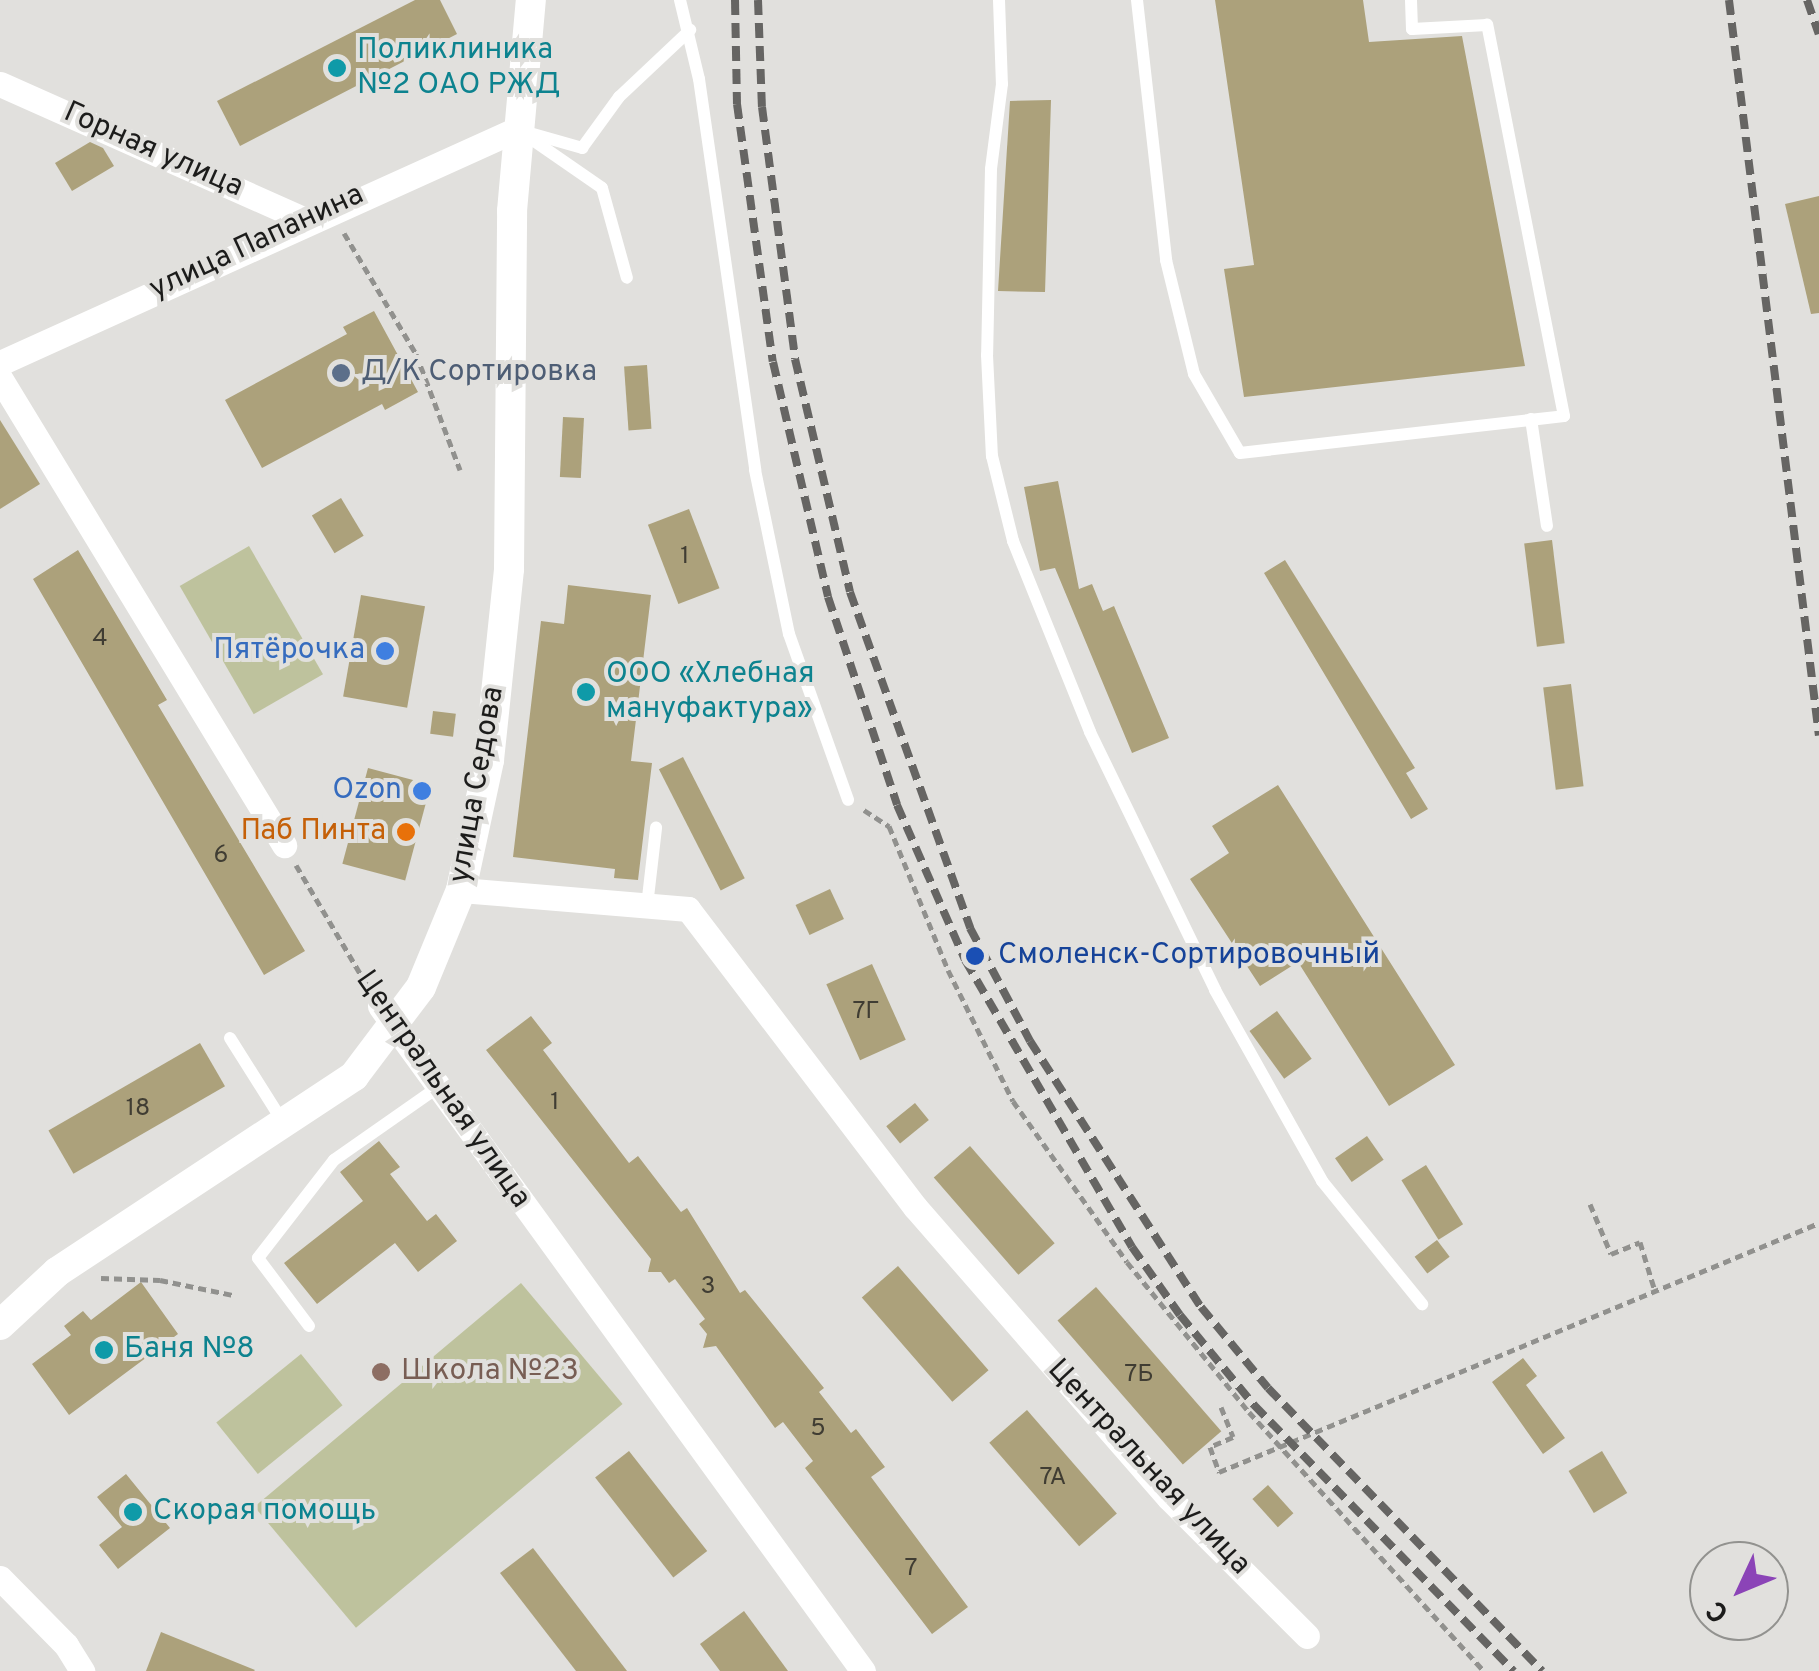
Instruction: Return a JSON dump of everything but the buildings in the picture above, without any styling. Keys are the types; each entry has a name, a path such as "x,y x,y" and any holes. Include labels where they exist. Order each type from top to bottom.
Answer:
{"street":[{"name":"улица Седова","path":"0,1324 57,1272 354,1076 386,1016 421,987 461,890 489,760 509,569 512,211 530,0"},
{"name":"Горная улица","path":"0,84 317,215"},
{"name":"улица Папанина","path":"0,363 317,215 517,129"},
{"path":"0,378 284,845"},
{"name":"Центральная улица","path":"461,890 688,909 915,1207 1169,1498 1307,1636"},
{"name":"Центральная улица","path":"386,1016 863,1671"},
{"path":"0,1578 66,1645 82,1671"}],"lane":[{"path":"680,0 690,30 755,470 789,634 848,800"},
{"path":"999,0 1002,84 991,169 987,355 992,456 1013,541 1090,732 1215,990 1322,1182 1422,1304"},
{"path":"1137,0 1166,260 1194,374 1240,453 1564,416 1487,25 1412,29 1411,0"},
{"path":"517,129 582,148 619,97 690,30"},
{"path":"517,129 602,188 627,278"},
{"path":"1531,419 1548,526"},
{"path":"648,906 656,828"},
{"path":"230,1038 284,1124"},
{"path":"309,1326 258,1258 334,1160 437,1088"}],"path":[{"path":"317,215 416,354 460,470"},
{"path":"848,800 889,826 948,970 1013,1101 1127,1262 1249,1412 1484,1671"},
{"name":"Центральная улица","path":"284,845 386,1016"},
{"path":"1590,1204 1610,1254 1640,1242 1654,1291"},
{"path":"1221,1407 1233,1437 1210,1447 1219,1472 1819,1223"},
{"path":"90,1278 160,1280 234,1295"}],"green space":[{"path":"249,546 323,674 254,714 180,586"},
{"path":"521,1283 623,1404 356,1628 254,1507"},
{"path":"301,1354 343,1405 258,1474 216,1423"}],"railway":[{"path":"735,0 737,104 773,362 828,597 897,805 965,960 1132,1247 1180,1315 1254,1405 1514,1671"},
{"path":"758,0 762,107 795,359 850,592 970,928 1030,1041 1201,1307 1268,1388 1542,1671"},
{"path":"1729,0 1819,736"},
{"path":"1807,0 1819,34"}],"place":[{"name":"Поликлиника №2 ОАО РЖД","path":"337,68"},
{"name":"Д/К Сортировка","path":"341,373"},
{"name":"Пятёрочка","path":"385,651"},
{"name":"ООО «Хлебная мануфактура»","path":"586,692"},
{"name":"Ozon","path":"422,791"},
{"name":"Паб Пинта","path":"406,832"},
{"name":"Смоленск-Сортировочный","path":"975,956"},
{"name":"Баня №8","path":"104,1350"},
{"name":"Школа №23","path":"381,1372"},
{"name":"Скорая помощь","path":"133,1512"}]}
